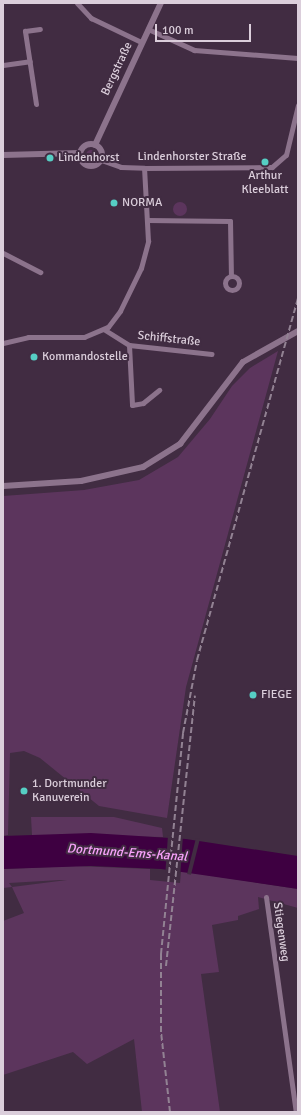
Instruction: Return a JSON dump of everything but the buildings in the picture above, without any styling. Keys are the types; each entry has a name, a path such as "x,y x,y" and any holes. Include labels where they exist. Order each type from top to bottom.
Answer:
{"street":[{"path":"78,3 91,18 141,42"},
{"name":"Bergstraße","path":"95,145 141,42 161,3"},
{"path":"36,104 25,31 40,29"},
{"path":"148,29 194,50 298,58"},
{"path":"3,65 30,61"},
{"path":"297,106 298,98"},
{"name":"Lindenhorster Straße","path":"101,160 121,167 260,169 282,160 297,106"},
{"path":"85,145 95,145 102,153 101,160 96,166 86,166 80,153 85,145"},
{"path":"3,155 80,153"},
{"path":"3,343 28,337 75,339 104,330 120,311 141,268 148,242 144,168"},
{"path":"147,220 230,221 231,276"},
{"path":"3,253 40,272"},
{"name":"Schiffstraße","path":"104,330 129,345 212,354"},
{"path":"3,486 88,480 143,468 163,457 187,436 243,362 298,331"},
{"path":"129,345 132,405 143,403 159,390"},
{"name":"Stiegenweg","path":"266,897 296,1112"}],"shaded area":[{"path":"89,150 93,150 95,151 95,159 89,160 86,157 86,153"},
{"path":"180,202 185,204 187,209 185,214 180,216 175,214 173,209 175,204"},
{"path":"278,351 186,687 167,818 99,806 40,758 24,751 10,753 8,835 3,836 3,496 84,490 139,480 178,457 210,419 232,386 250,368"},
{"path":"31,817 114,817 162,828 163,837 32,835"},
{"path":"76,866 150,869 150,880 180,883 181,871 298,889 298,908 258,897 259,909 238,916 238,920 212,925 219,972 201,974 220,1112 142,1112 134,1039 87,1064 73,1052 3,1075 3,921 24,913 12,887 3,888 3,869","holes":["60,880 67,880 12,887 9,883"]}],"water":[{"name":"Dortmund-Ems-Kanal","path":"91,833 186,839 298,856 298,889 161,869 91,866 3,869 3,836"}],"pier":[{"path":"168,835 183,836 180,873 165,872"},
{"path":"196,838 200,839 191,875 187,874"}],"railway":[{"path":"170,1112 161,1032 161,954 183,733 197,660 298,298"},
{"path":"166,966 195,696"}],"place":[{"name":"Lindenhorst","path":"50,158"},
{"name":"Arthur Kleeblatt","path":"265,162"},
{"name":"NORMA","path":"114,203"},
{"name":"Kommandostelle","path":"34,357"},
{"name":"FIEGE","path":"253,695"},
{"name":"1. Dortmunder Kanuverein","path":"24,791"}]}
